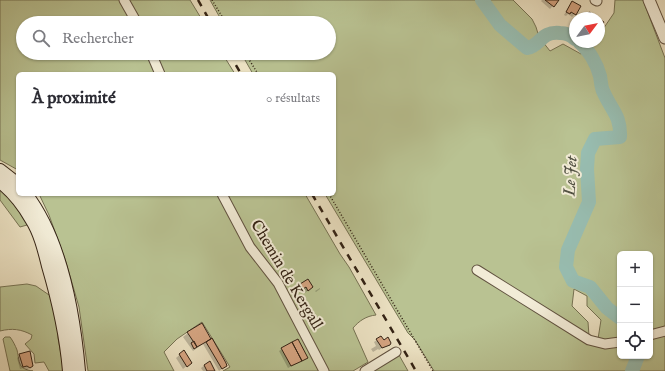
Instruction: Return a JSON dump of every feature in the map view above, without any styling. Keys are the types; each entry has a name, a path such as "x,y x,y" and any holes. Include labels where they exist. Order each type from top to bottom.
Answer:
{"main road":[{"path":"0,170 16,182"},
{"path":"0,182 20,202 32,220 38,235 60,310 69,371"},
{"path":"27,196 47,227 59,262 74,322 79,371"}],"street":[{"path":"124,0 133,16"},
{"path":"649,0 665,38"},
{"path":"155,60 159,72"},
{"name":"Chemin de Kergall","path":"223,196 250,247 278,283 324,371"},
{"path":"477,270 589,340 605,344 617,342"},
{"path":"653,334 665,331"},
{"path":"365,371 396,352"}],"path":[{"path":"212,0 222,16"},
{"path":"249,60 257,72"},
{"path":"330,196 433,371"}],"green space":[{"path":"0,0 190,0 200,16 16,16 16,60 226,60 234,72 16,72 16,169 0,160"},
{"path":"210,0 513,0 532,19 539,37 550,51 563,44 581,54 589,48 605,48 605,26 614,13 615,0 643,0 665,58 665,371 434,371 415,340 408,333 326,196 336,196 336,72 252,72 245,60 336,60 336,16 219,16","holes":["574,289 587,296 587,306 601,320 598,339 589,336 588,322 572,306"]},
{"path":"0,186 25,219 27,225 20,227 0,200"},
{"path":"40,196 306,196 376,315 363,319 353,328 368,362 353,371 223,371 230,367 202,322 177,339 164,352 174,371 88,371 79,307 65,259 49,215"},
{"path":"27,284 36,286 52,297 58,322 58,338 64,371 49,371 44,362 35,363 34,354 25,344 31,339 32,335 24,331 16,330 0,331 0,287"},
{"path":"5,337 10,337 13,342 22,367 33,371 10,371 3,339"},
{"path":"399,355 408,371 373,371"}],"building":[{"path":"545,0 559,0 554,7"},
{"path":"572,1 581,6 578,12 569,12 569,14 566,12"},
{"path":"291,272 293,275 286,279 285,276"},
{"path":"308,279 313,287 308,291 306,287 303,289 300,284"},
{"path":"202,323 211,339 197,347 187,332"},
{"path":"381,336 384,340 388,337 391,343 390,345 382,348 376,339"},
{"path":"212,338 227,366 222,369 206,342"},
{"path":"298,339 308,358 302,361 292,342"},
{"path":"194,341 197,347 194,349 191,343"},
{"path":"292,342 302,361 291,366 281,348"},
{"path":"184,350 192,363 187,367 179,354"},
{"path":"30,351 33,366 30,368 27,366 23,367 19,354"},
{"path":"210,361 215,371 207,371 204,365"}],"waterway":[{"name":"Le Jet","path":"482,0 500,25 527,48 532,47 548,34 562,33 569,35"},
{"name":"Le Jet","path":"585,48 597,67 602,89 619,123 620,137 595,139 588,153 587,169 589,202 568,250 566,267 573,281 590,287 607,308 617,316"},
{"name":"Le Jet","path":"632,371 637,359"}],"railway":[{"path":"198,0 207,16"},
{"path":"233,60 240,72"},
{"path":"313,196 416,371"}]}
